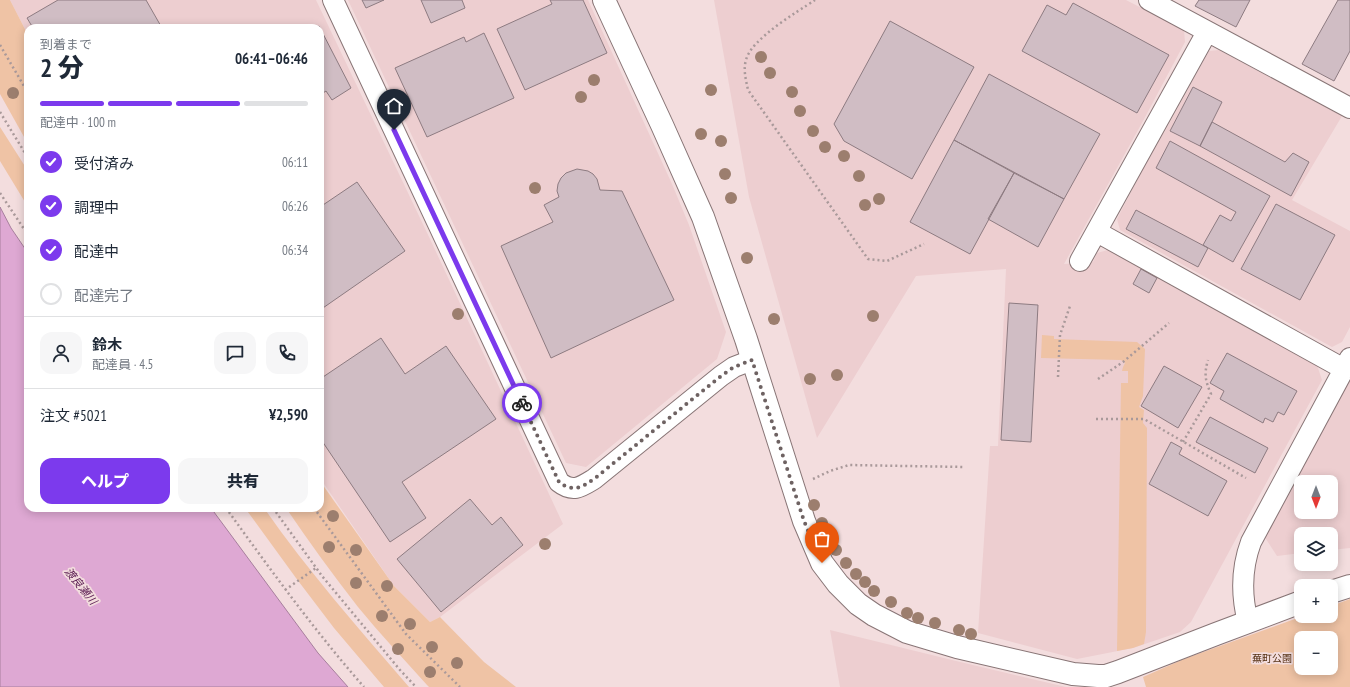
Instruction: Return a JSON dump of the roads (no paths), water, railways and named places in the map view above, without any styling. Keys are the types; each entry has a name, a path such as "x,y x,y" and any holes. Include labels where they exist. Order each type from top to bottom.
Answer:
{"street":[{"path":"333,0 559,482 566,487 573,488 579,488 585,485 600,475 721,376 734,367 752,360"},
{"path":"604,0 703,217 752,360 804,521 822,563 838,584 858,604 874,615 907,632 933,640 1073,674 1098,676 1106,676 1118,672 1294,605"},
{"path":"1149,0 1350,108"},
{"path":"1080,261 1207,32"},
{"path":"1097,232 1347,364 1251,542 1246,554 1242,585 1248,622"},
{"path":"1338,590 1350,586"}],"water":[{"name":"渡良瀬川","path":"0,207 11,228 24,247 24,512 214,512 318,653 348,687 0,687"}],"park label":[{"name":"蕪町公園","path":"1272,658"}]}
